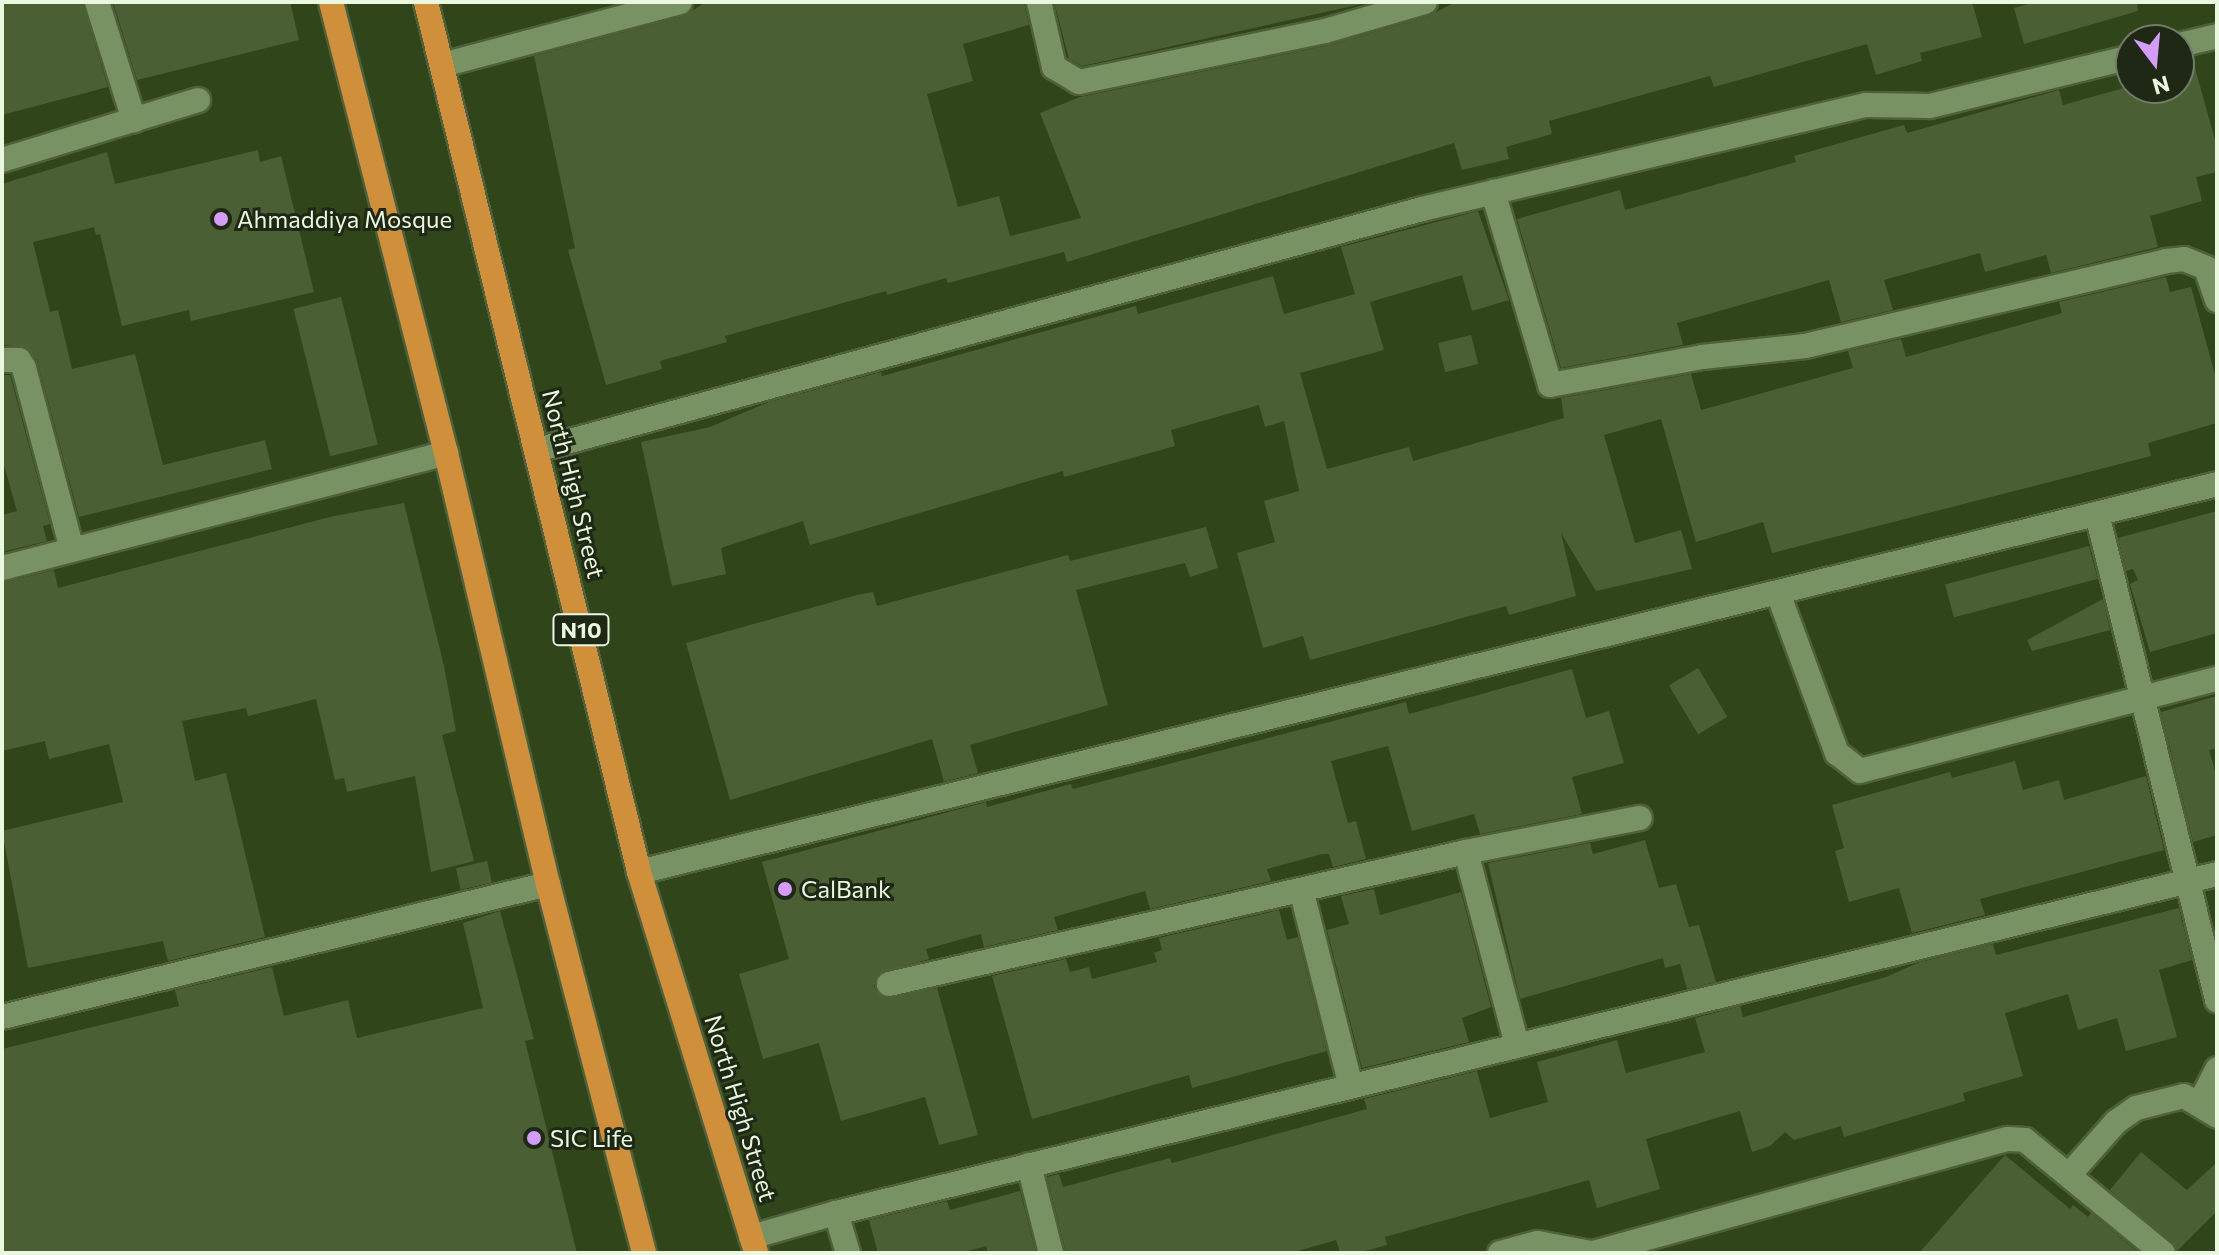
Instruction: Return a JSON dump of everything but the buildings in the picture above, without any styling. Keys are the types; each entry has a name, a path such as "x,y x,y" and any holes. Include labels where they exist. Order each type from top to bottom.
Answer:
{"highway":[{"path":"331,2 446,453 548,884 644,1253"},
{"name":"North High Street","path":"426,2 639,872 754,1245"}],"street":[{"path":"97,2 134,120"},
{"path":"442,65 680,2"},
{"path":"1039,2 1054,67 1079,82 1325,31 1425,2"},
{"path":"2195,41 2217,36"},
{"path":"537,450 1493,192 1866,105 1930,106 2115,61"},
{"path":"2,160 198,100"},
{"path":"1493,192 1550,385 1687,359 1805,346 2166,261 2184,259 2206,268 2217,300"},
{"path":"2,360 19,360 24,368 72,550"},
{"path":"2,568 446,453"},
{"path":"639,872 2217,484"},
{"path":"2097,514 2217,1000"},
{"path":"1778,593 1837,753 1853,769 1869,770 2217,679"},
{"path":"889,984 1302,893 1466,852 1640,818"},
{"path":"1466,852 1517,1045"},
{"path":"754,1245 836,1213 2217,874"},
{"path":"2,1017 548,884"},
{"path":"1302,893 1351,1086"},
{"path":"2069,1175 2116,1122 2136,1108 2170,1096 2208,1110 2217,1069"},
{"path":"1500,1253 1538,1243 1592,1253 2008,1139 2025,1140 2163,1253"},
{"path":"1029,1165 1051,1253"},
{"path":"836,1213 848,1253"}],"place":[{"name":"Ahmaddiya Mosque","path":"221,219"},
{"name":"CalBank","path":"785,889"},
{"name":"SIC Life","path":"534,1138"}]}
